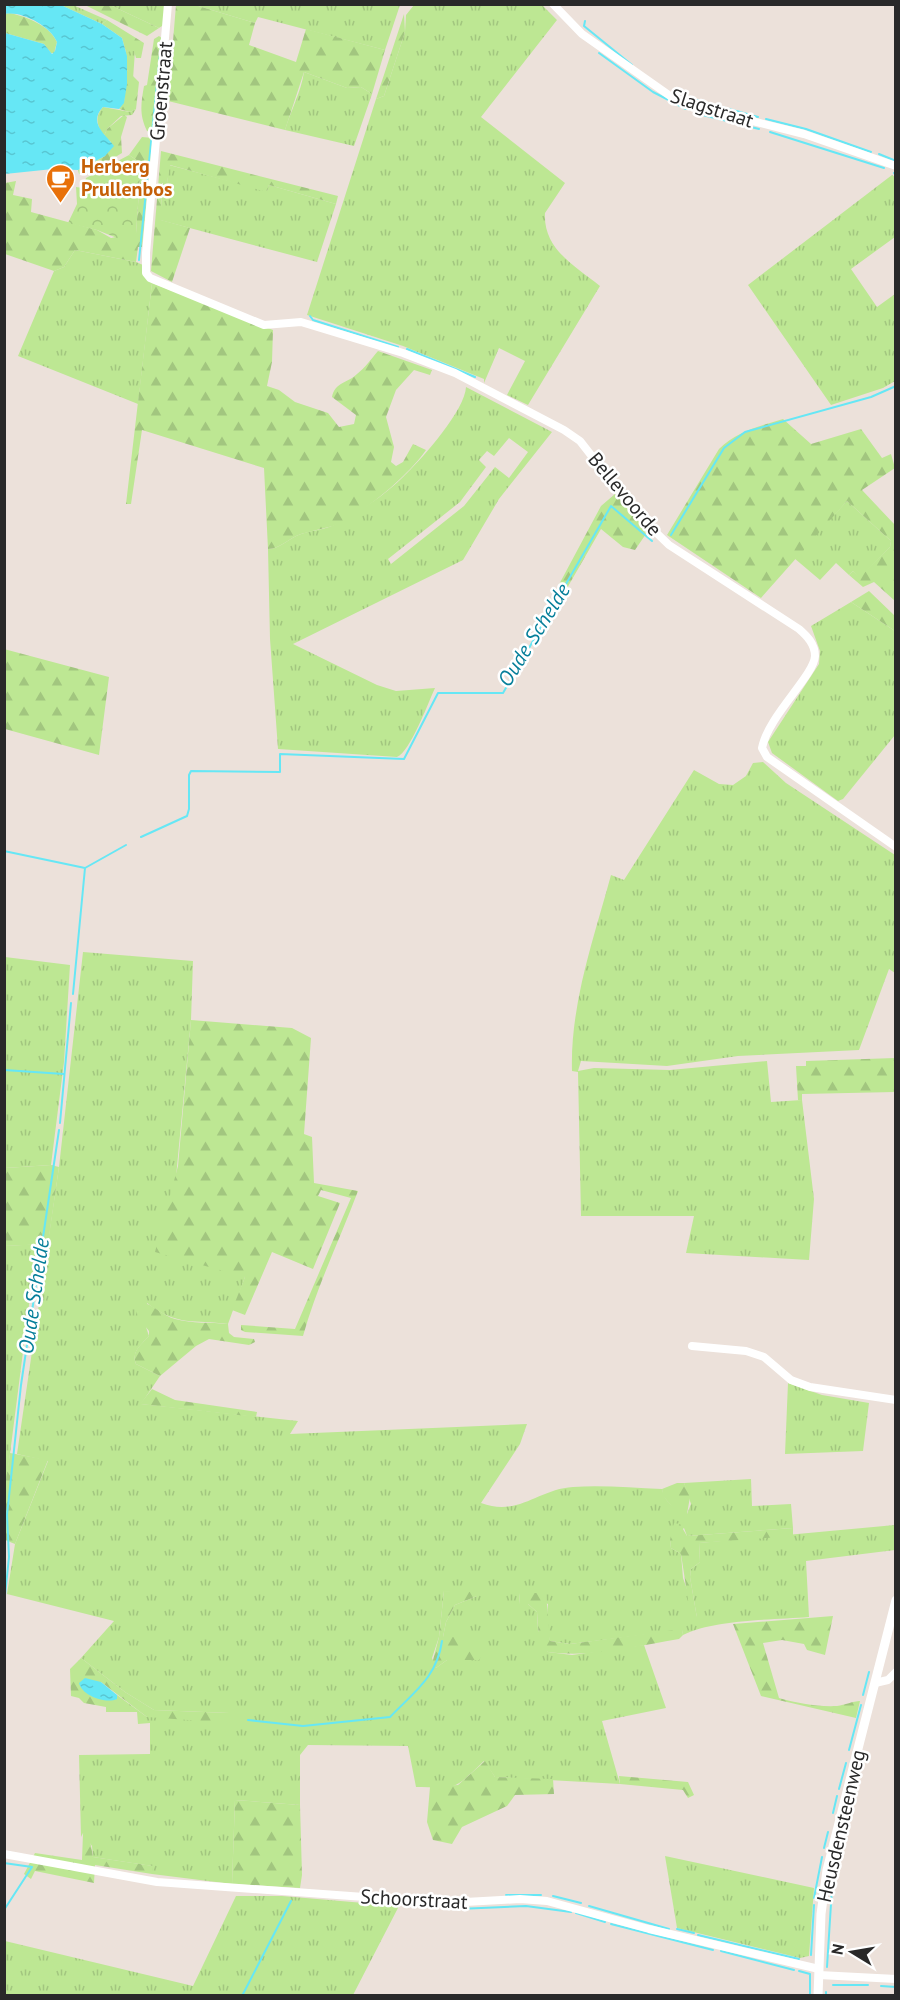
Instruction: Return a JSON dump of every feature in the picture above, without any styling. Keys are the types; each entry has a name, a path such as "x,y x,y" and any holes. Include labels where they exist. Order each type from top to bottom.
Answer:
{"street":[{"name":"Groenstraat","path":"154,281 146,273 146,253 168,4"},
{"name":"Slagstraat","path":"553,4 582,34 672,98 716,112 804,134 896,166"},
{"name":"Bellevoorde","path":"154,281 264,325 301,322 403,353 455,373 564,430 580,441 637,514 669,545 795,626 809,638 814,651 813,664 770,725 762,747 767,757 896,847"},
{"path":"692,1346 764,1357 791,1380 810,1387 896,1400"},
{"name":"Heusdensteenweg","path":"818,1995 823,1892 896,1600"},
{"path":"874,1683 888,1680 896,1672"},
{"name":"Schoorstraat","path":"4,1854 156,1882 447,1903 520,1899 549,1901 648,1929 819,1972 896,1979"}],"green space":[{"path":"61,5 73,5 107,20 102,24"},
{"path":"85,5 110,5 159,28 147,36"},
{"path":"110,5 166,5 165,24 159,28"},
{"path":"176,5 195,5 255,23 249,45 296,62 306,29 385,50 372,94 361,87 347,88 304,72 285,130 168,101"},
{"path":"195,5 400,5 385,50 258,17 255,23"},
{"path":"414,5 542,5 557,20 481,117 565,183 545,213 549,237 562,256 600,286 528,405 507,395 525,361 499,348 484,383 484,379 403,346 307,315 376,99 384,96 405,32 406,15"},
{"path":"10,13 30,19 49,31 57,42 54,53 51,53 44,44 5,33 4,14"},
{"path":"404,14 405,32 384,96 376,99"},
{"path":"107,20 144,43 141,58 136,58 134,51 126,52 122,38 102,24"},
{"path":"159,36 163,39 157,124 153,133 147,131 144,125 142,104 154,39"},
{"path":"135,51 133,79 127,70 126,52"},
{"path":"127,70 139,82 136,109 130,112 119,109 124,102"},
{"path":"304,72 347,88 361,87 372,94 354,146 285,130 301,87"},
{"path":"103,107 130,112 136,109 132,115 121,116 107,129 104,136 98,122 98,114"},
{"path":"124,115 127,117 121,137 122,153 102,165 79,174 78,170 105,156 111,142 104,136 107,129"},
{"path":"142,137 153,138 142,247 138,247 136,262 75,250 64,267 54,271 5,254 5,183 16,181 13,195 32,199 31,212 97,230 111,238 136,233 141,163 129,155"},
{"path":"161,151 338,196 336,204 269,185 267,192 170,165 167,183 162,183 161,220 190,228 172,282 151,271"},
{"path":"129,155 141,163 136,233 132,244 97,230 68,223 77,204 76,187 83,188 86,178"},
{"path":"169,165 267,191 269,185 336,204 317,262 160,220 163,182 167,183"},
{"path":"892,175 895,177 895,237 851,269 877,307 895,294 895,381 883,388 831,405 748,285"},
{"path":"75,250 143,265 146,278 152,283 138,404 18,356 54,271 64,267"},
{"path":"152,283 273,330 272,362 267,386 279,390 295,402 328,413 339,427 354,424 356,415 332,397 336,388 360,372 378,351 432,370 430,375 414,370 396,390 386,417 394,447 391,462 396,466 403,462 413,444 426,450 396,483 345,521 301,534 277,547 268,549 264,468 142,430 131,504 126,504"},
{"path":"466,387 552,432 499,499 463,560 293,644 377,685 396,691 435,688 413,737 397,757 278,749 270,639 268,549 277,547 301,534 336,524 383,494 407,473 433,444 459,408","holes":["509,438 528,452 509,478 495,467 464,506 391,564 388,559 460,502 486,467 479,460 487,451 494,456"]},
{"path":"783,419 811,444 861,429 882,458 891,454 895,468 862,490 895,525 895,601 874,582 863,587 849,575 853,571 860,577 890,547 891,541 847,501 761,598 667,535 719,449 741,433"},
{"path":"615,494 648,531 635,550 623,547 601,529 547,623 540,620 601,506"},
{"path":"847,501 891,541 890,547 860,578 853,571 849,575 836,563 820,580 794,558"},
{"path":"869,591 895,616 895,631 851,602"},
{"path":"851,602 895,631 895,735 843,799 838,801 772,753 768,742 819,664 820,651 811,626"},
{"path":"4,649 109,677 99,755 5,729"},
{"path":"763,762 786,783 895,855 895,973 889,969 859,1050 738,1056 667,1066 581,1061 578,1071 594,1068 670,1070 767,1061 771,1102 802,1100 814,1199 809,1260 686,1253 694,1216 581,1216 578,1072 572,1071 572,1046 584,972 611,875 624,880 694,770 719,784 733,785 746,776 753,763"},
{"path":"83,952 193,961 191,1020 176,1177 245,1277 228,1324 177,1319 158,1311 147,1303 146,1327 149,1336 138,1349 135,1360 136,1364 160,1376 141,1404 298,1421 290,1434 527,1424 520,1444 481,1503 494,1506 518,1505 549,1492 573,1487 618,1487 662,1489 665,1498 671,1504 687,1514 691,1504 684,1483 751,1479 752,1506 791,1504 793,1528 687,1536 684,1528 670,1540 671,1548 681,1554 683,1578 697,1618 690,1577 691,1569 700,1562 699,1543 895,1525 895,1550 806,1561 809,1617 727,1623 683,1635 682,1630 570,1644 550,1641 546,1624 548,1604 519,1593 520,1604 528,1604 537,1612 538,1630 548,1652 572,1655 644,1645 666,1708 602,1721 620,1784 495,1777 484,1761 455,1785 416,1787 408,1746 308,1745 300,1755 300,1805 235,1800 232,1884 152,1874 152,1866 93,1857 92,1846 83,1833 81,1837 79,1755 150,1754 150,1723 138,1724 137,1712 106,1712 106,1700 117,1699 117,1695 147,1717 229,1713 154,1710 125,1692 81,1658 114,1621 7,1594 15,1544 48,1461 17,1454 59,1167","holes":["444,1591 477,1596 455,1605 446,1622 443,1637 479,1660 447,1660 436,1668 432,1658 439,1637"]},
{"path":"5,957 70,965 64,1062 51,1165 5,1168"},
{"path":"191,1020 292,1028 311,1038 304,1134 312,1137 314,1183 358,1191 303,1336 245,1332 241,1330 241,1325 295,1329 351,1198 321,1190 318,1196 340,1203 313,1269 272,1252 245,1315 232,1310 245,1277 155,1252 178,1166"},
{"path":"895,1058 895,1092 802,1094 802,1100 798,1100 796,1066 806,1066 806,1061"},
{"path":"51,1165 59,1167 48,1244 5,1246 5,1168"},
{"path":"39,1244 35,1258 5,1493 5,1246"},
{"path":"141,1302 182,1321 228,1324 229,1333 234,1337 254,1339 255,1342 249,1345 209,1339 196,1346 160,1376 136,1364 135,1355 149,1336 149,1331 137,1315 137,1307"},
{"path":"788,1383 822,1395 869,1403 863,1451 785,1454"},
{"path":"152,1389 175,1400 257,1412 256,1417 140,1404"},
{"path":"10,1453 48,1460 15,1544 5,1540 4,1493"},
{"path":"677,1483 684,1483 690,1497 687,1514 680,1516 663,1496 662,1489"},
{"path":"674,1523 680,1524 687,1536 793,1528 793,1536 699,1543 700,1562 691,1569 690,1577 697,1618 691,1619 681,1554 671,1548 670,1540"},
{"path":"444,1591 477,1592 477,1596 455,1605 446,1622 443,1637 472,1640 481,1647 484,1653 479,1660 447,1660 436,1668 432,1664 439,1637"},
{"path":"519,1593 546,1593 550,1641 570,1644 682,1629 683,1635 679,1639 614,1650 581,1653 548,1652 539,1641 537,1612 528,1604 520,1604"},
{"path":"833,1616 825,1655 807,1650 804,1644 782,1640 763,1643 779,1698 822,1706 837,1706 860,1701 856,1718 761,1696 733,1624"},
{"path":"81,1658 125,1692 154,1710 229,1713 229,1723 147,1717 101,1682 94,1697 106,1700 106,1707 84,1703 79,1698 71,1696 70,1669"},
{"path":"485,1761 495,1777 553,1779 554,1794 515,1795 507,1806 462,1827 452,1844 433,1840 427,1822 430,1787 458,1785"},
{"path":"619,1776 688,1782 694,1795 688,1798 683,1790 620,1784"},
{"path":"235,1800 300,1805 302,1875 300,1888 232,1884"},
{"path":"83,1833 89,1835 93,1857 153,1866 152,1874 95,1865 94,1883 35,1871 31,1879 24,1874 35,1853 82,1860"},
{"path":"665,1856 814,1888 809,1956 800,1958 677,1928"},
{"path":"236,1896 282,1896 399,1906 353,1995 5,1995 5,1941 193,1986"}],"water":[{"path":"5,4 61,5 102,24 122,38 127,56 124,103 119,109 103,107 97,118 103,133 114,146 105,156 78,170 53,169 5,174 5,33 44,44 52,54 57,42 48,30 35,21 19,15 5,14"},
{"path":"85,1678 101,1682 117,1695 117,1699 101,1700 89,1695 79,1683"}],"waterway":[{"path":"585,21 584,26 632,65"},
{"path":"139,260 161,45"},
{"path":"599,53 653,92 686,109"},
{"path":"689,98 758,117"},
{"path":"695,113 759,129"},
{"path":"766,119 806,129 871,152"},
{"path":"770,132 884,168"},
{"path":"879,154 896,161"},
{"path":"310,316 313,320 398,347"},
{"path":"407,349 475,377"},
{"name":"Oude Schelde","path":"671,535 724,448 745,432 871,397 896,386"},
{"name":"Oude Schelde","path":"141,837 187,816 191,771 280,772 280,754 404,759 438,693 503,693 611,506 652,541"},
{"name":"Oude Schelde","path":"73,994 85,868 126,845"},
{"path":"4,851 85,868"},
{"name":"Oude Schelde","path":"60,1123 71,1003"},
{"path":"4,1070 64,1074"},
{"name":"Oude Schelde","path":"4,1605 9,1557 7,1515 21,1385 59,1130"},
{"path":"248,1720 303,1726 390,1717 430,1674 442,1641"},
{"path":"863,1695 869,1672"},
{"path":"849,1750 861,1705"},
{"path":"839,1789 846,1763"},
{"path":"833,1813 837,1796"},
{"path":"827,1967 832,1888 853,1800"},
{"path":"824,1848 828,1832"},
{"path":"814,1898 822,1857"},
{"name":"Oude Schelde","path":"4,1863 32,1867 4,1910"},
{"path":"506,1895 541,1895"},
{"path":"553,1896 581,1903"},
{"path":"242,1996 291,1901"},
{"path":"811,1955 814,1905"},
{"path":"458,1909 526,1906 571,1912"},
{"path":"589,1906 669,1929"},
{"path":"576,1913 605,1922"},
{"path":"611,1924 713,1950"},
{"path":"677,1929 694,1933"},
{"path":"698,1935 799,1959"},
{"path":"721,1951 794,1970"},
{"path":"799,1971 810,1974 810,1996"},
{"path":"833,1985 868,1985"},
{"path":"881,1986 896,1987"}],"place":[{"name":"Herberg Prullenbos","path":"60,204"}]}
